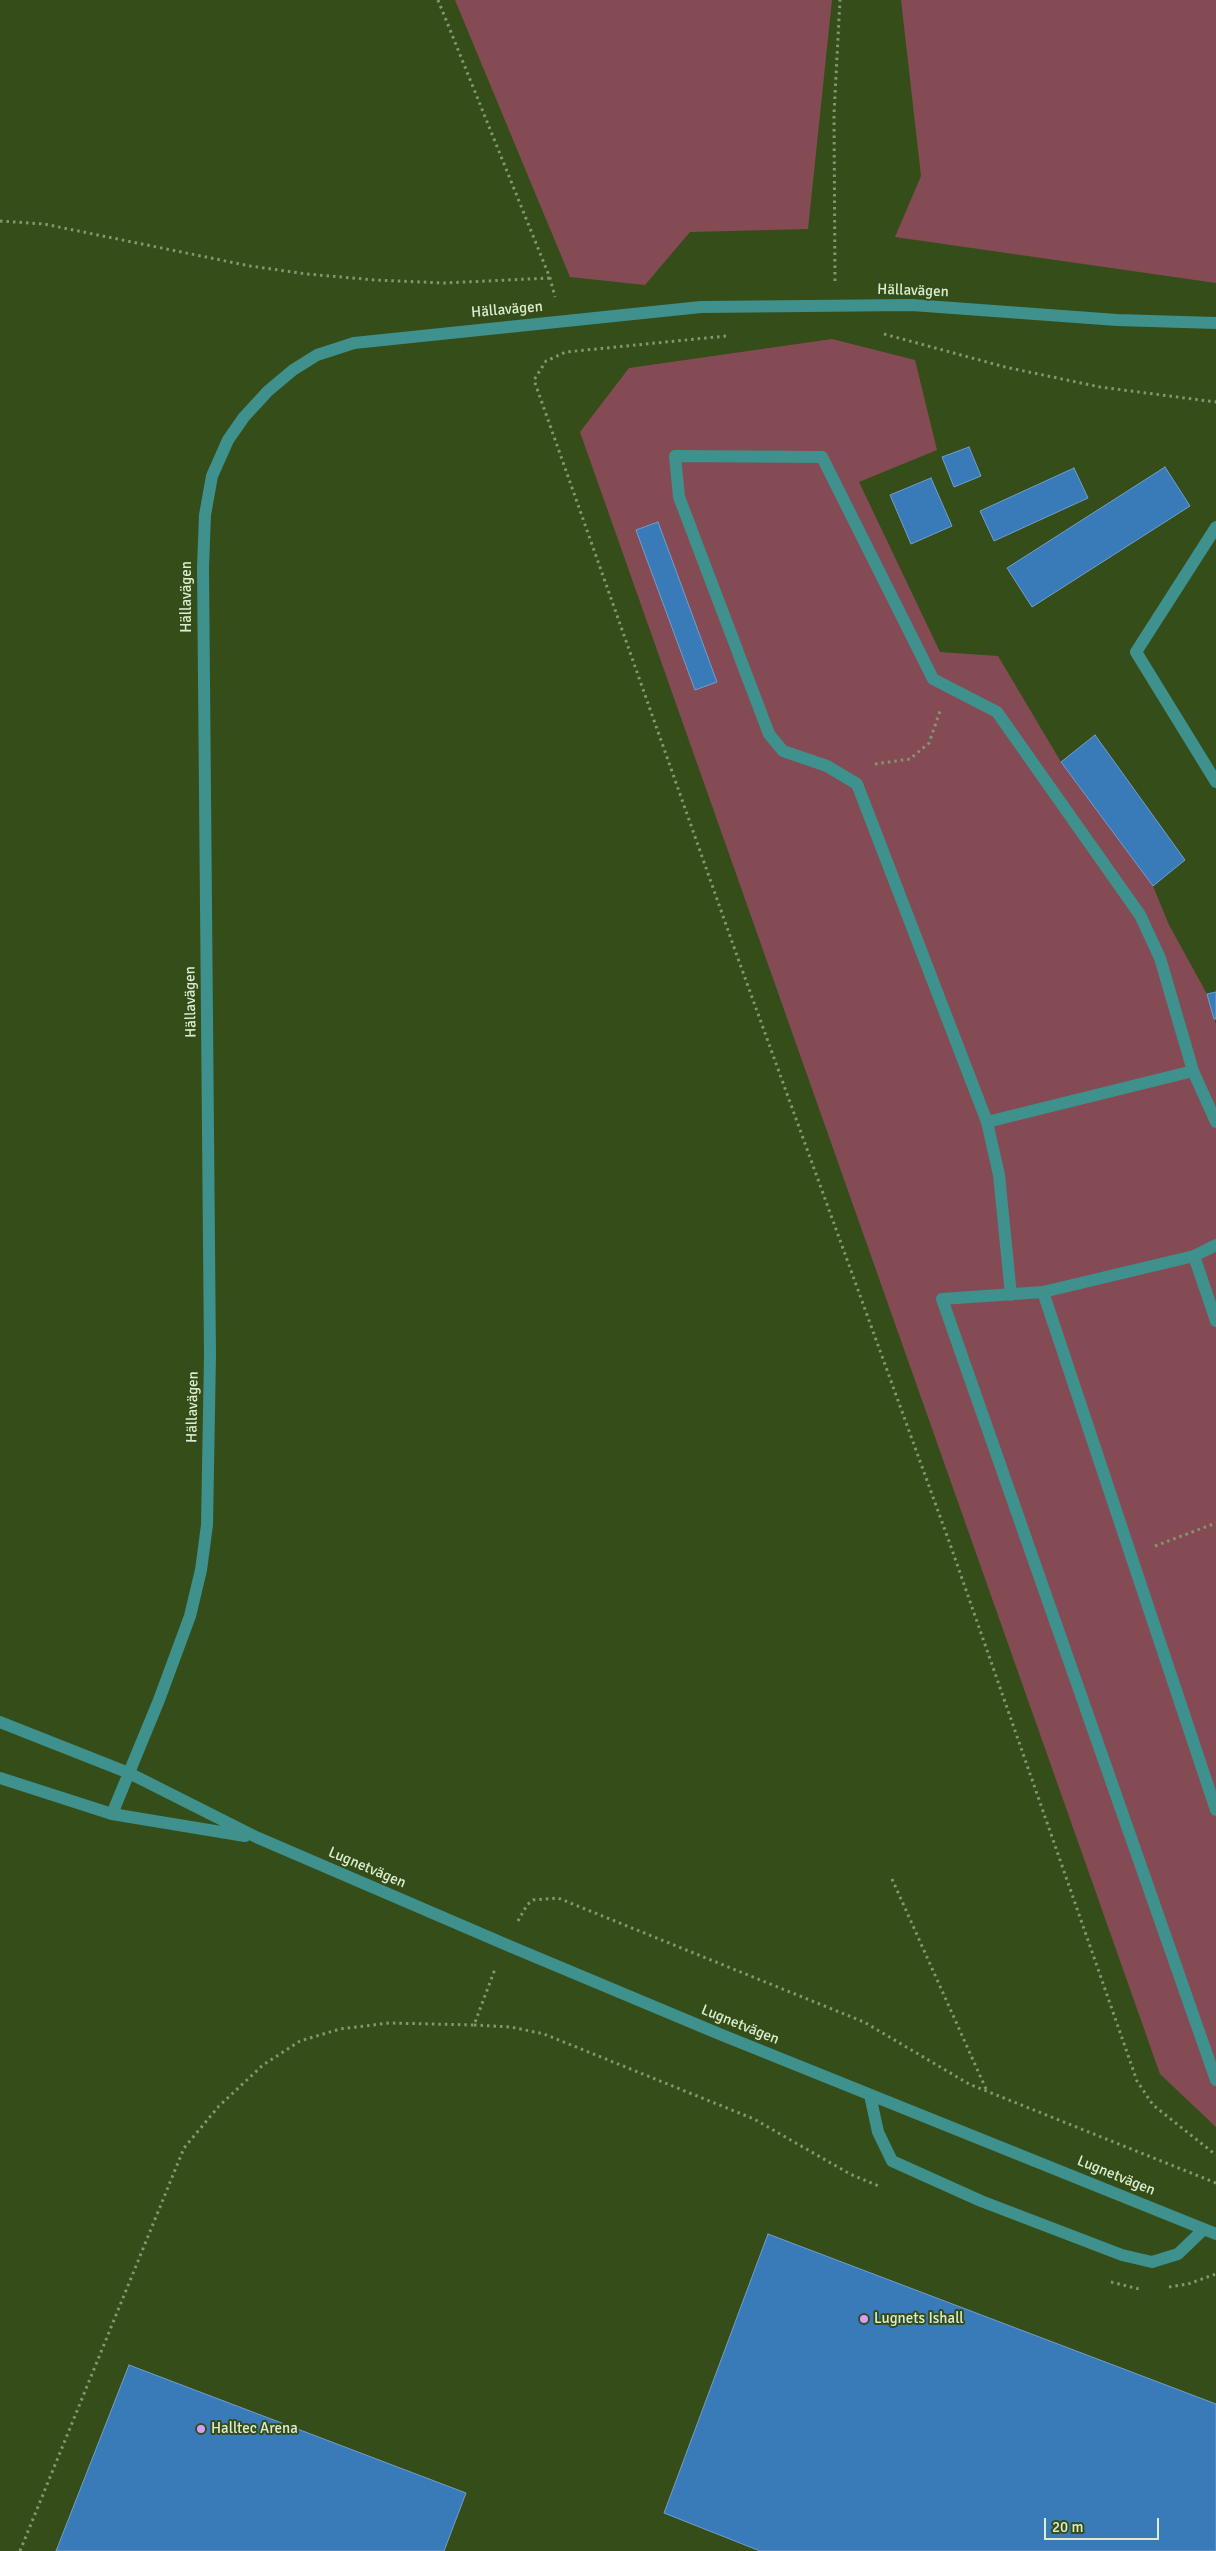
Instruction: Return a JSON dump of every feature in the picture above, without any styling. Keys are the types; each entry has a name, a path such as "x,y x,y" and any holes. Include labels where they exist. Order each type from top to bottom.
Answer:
{"street":[{"name":"Hällavägen","path":"112,1814 160,1700 190,1616 201,1570 207,1525 210,1355 203,568 205,515 212,476 228,440 244,417 268,391 293,370 317,355 354,343 701,306 912,305 1117,320 1216,323"},
{"path":"1011,1295 999,1175 988,1122 857,784 827,766 783,751 769,734 679,497 675,456 822,457 933,679 997,712 1140,915 1160,958 1193,1071 1216,1122"},
{"path":"1216,526 1136,652 1216,782"},
{"path":"988,1122 1193,1071"},
{"path":"1216,1245 1194,1256 1043,1292 942,1299 1216,2080"},
{"path":"1194,1256 1216,1321"},
{"path":"1043,1292 1216,1810"},
{"name":"Lugnetvägen","path":"0,1722 129,1773 256,1837 507,1945 870,2095 1210,2231"},
{"name":"Lugnetvägen","path":"0,1778 112,1814 256,1837"},
{"path":"870,2095 878,2132 892,2161 981,2201 1122,2255 1152,2262 1178,2254 1210,2231"}],"path":[{"path":"0,221 44,224 250,266 307,274 375,280 444,283 550,278 438,0"},
{"path":"835,306 834,114 840,0"},
{"path":"880,333 996,365 1100,387 1216,402"},
{"path":"729,335 566,352 546,361 534,380 732,943 953,1554 1138,2080 1153,2105 1216,2156"},
{"path":"872,765 910,759 929,743 940,712 942,683"},
{"path":"1131,1555 1216,1523"},
{"path":"892,1879 986,2090"},
{"path":"474,2025 494,1970 527,1905 533,1900 558,1898 864,2022 969,2084 1216,2183"},
{"path":"20,2551 184,2148 219,2106 263,2065 300,2041 340,2029 389,2023 511,2027 544,2034 754,2119 850,2174 886,2190"},
{"path":"1164,2288 1188,2284 1216,2274"},
{"path":"1103,2279 1121,2286 1148,2290"}],"shaded area":[{"path":"455,0 832,0 808,229 690,232 645,285 570,277"},
{"path":"901,0 1216,0 1216,283 895,237 921,176"},
{"path":"832,339 915,360 937,450 859,482 940,652 998,656 1061,762 1153,886 1169,925 1207,994 1216,1024 1216,2127 1160,2074 580,432 629,368"}],"building":[{"path":"969,447 981,476 954,487 942,457"},
{"path":"1165,467 1190,506 1032,607 1007,568"},
{"path":"1074,468 1088,498 994,541 980,511"},
{"path":"931,478 952,526 911,544 890,495"},
{"path":"658,522 717,682 695,690 636,530"},
{"path":"1095,735 1185,860 1153,886 1061,762"},
{"path":"1216,992 1216,1019 1214,1019 1207,994"},
{"name":"Lugnets Ishall","path":"768,2234 1216,2404 1216,2551 760,2551 664,2513"},
{"name":"Halltec Arena","path":"129,2365 466,2493 444,2551 56,2551"}],"place":[{"name":"Lugnets Ishall","path":"864,2319"},
{"name":"Halltec Arena","path":"201,2429"}]}
